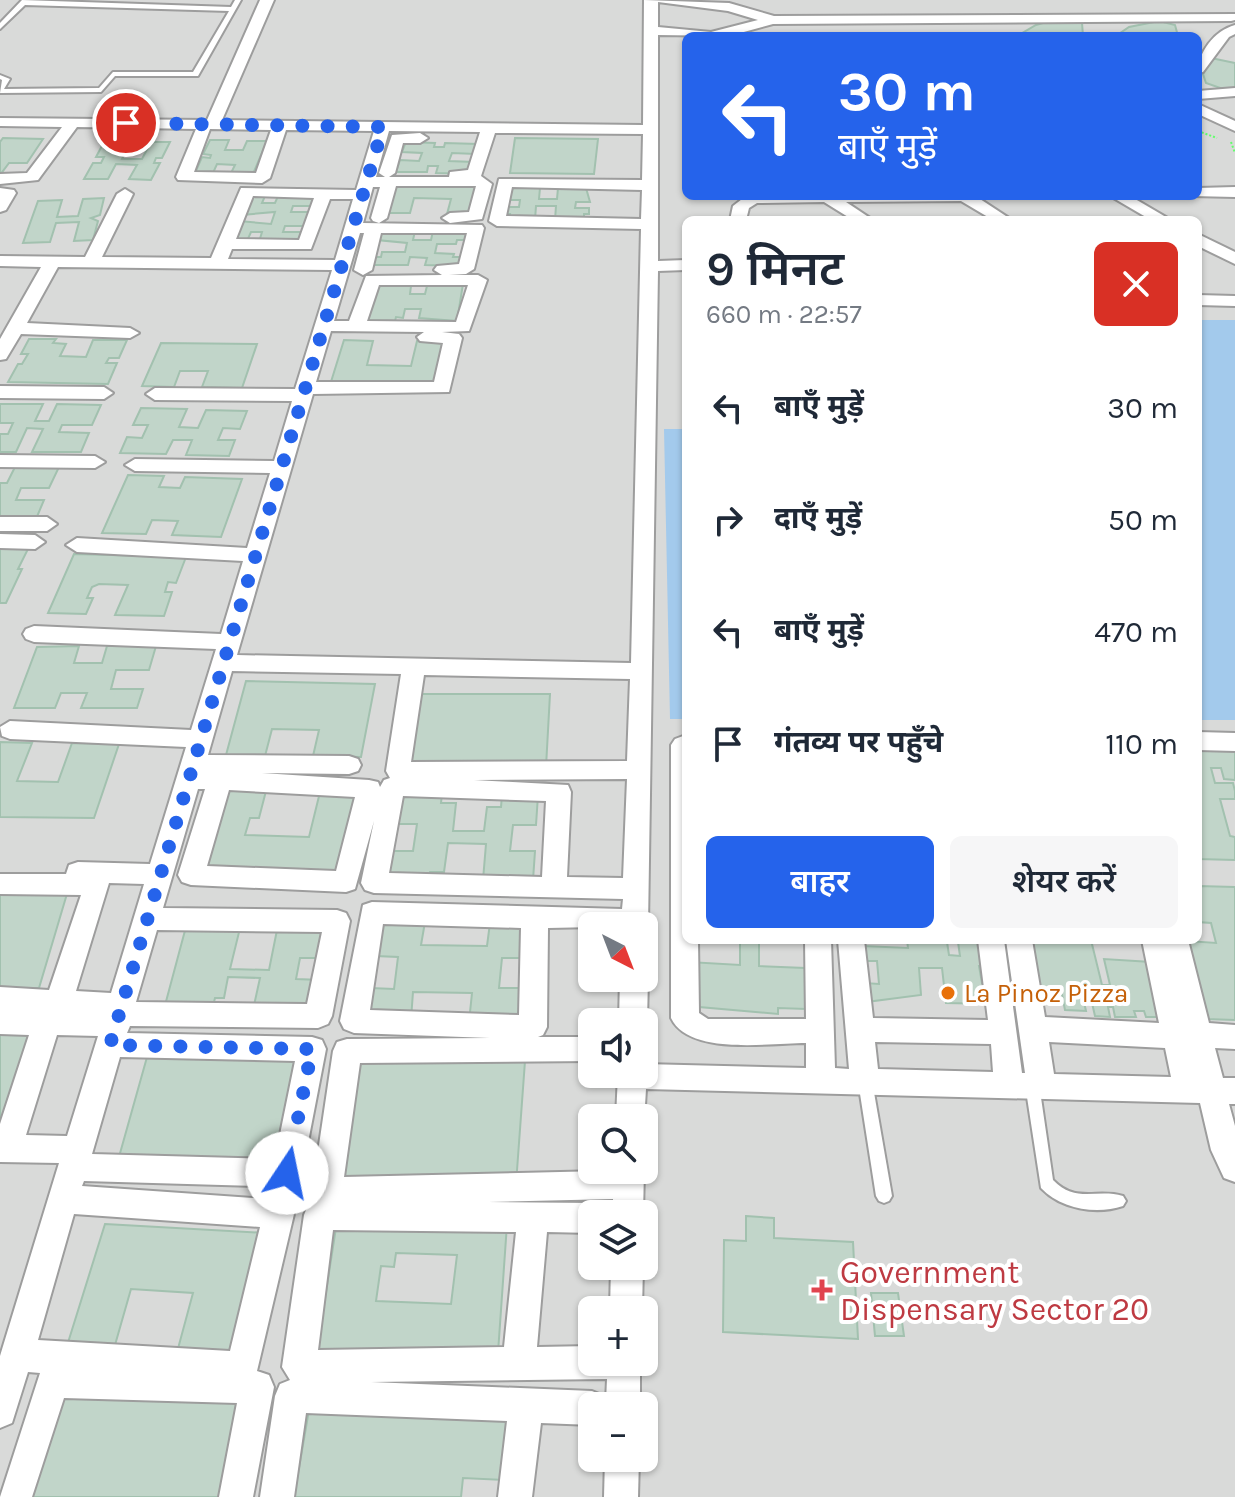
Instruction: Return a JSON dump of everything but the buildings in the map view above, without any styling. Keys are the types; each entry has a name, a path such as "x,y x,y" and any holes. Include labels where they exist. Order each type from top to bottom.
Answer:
{"street":[{"path":"267,0 184,177 262,178 280,125"},
{"path":"636,912 648,429 651,0"},
{"path":"663,0 757,12 773,20"},
{"path":"991,18 1000,32 1028,16"},
{"path":"1107,32 1117,17"},
{"path":"726,32 773,20 1213,17 1232,23 1202,64"},
{"path":"756,32 773,20"},
{"path":"650,37 682,34"},
{"path":"650,37 682,42"},
{"path":"1202,95 1235,92"},
{"path":"1202,111 1233,135"},
{"path":"0,122 383,127 488,133"},
{"path":"0,179 32,177 73,123"},
{"path":"371,199 383,127"},
{"path":"0,1411 9,1369 63,1199 322,331 397,138 650,130"},
{"path":"371,199 474,175 488,133"},
{"path":"218,263 247,191 371,199 470,218 476,216 484,184 480,181 371,199"},
{"path":"648,224 596,203 505,182 497,221 596,203 649,185"},
{"path":"1202,193 1235,192"},
{"path":"0,193 8,193 0,207"},
{"path":"91,262 125,194"},
{"path":"226,244 305,245 324,194"},
{"path":"0,261 466,269 476,228 371,199"},
{"path":"739,216 741,206 751,200"},
{"path":"831,200 858,216"},
{"path":"971,200 997,216"},
{"path":"1126,200 1156,216"},
{"path":"1202,241 1235,259"},
{"path":"1,350 52,262"},
{"path":"648,266 682,265"},
{"path":"322,331 356,326 463,327 478,280 372,280 356,326"},
{"path":"1202,300 1235,301"},
{"path":"18,323 133,327"},
{"path":"155,394 442,388 453,338 322,331"},
{"path":"0,392 104,393"},
{"path":"0,461 95,462"},
{"path":"135,465 282,467"},
{"path":"0,524 41,533 0,541"},
{"path":"77,545 255,555"},
{"path":"34,634 414,666 642,671"},
{"path":"414,666 398,771 639,770"},
{"path":"10,730 201,739"},
{"path":"1202,741 1235,742"},
{"path":"191,772 349,765"},
{"path":"191,772 220,780 369,789 346,882 191,875 220,780"},
{"path":"554,886 559,792 393,786 374,883 636,889"},
{"path":"0,871 160,874"},
{"path":"0,884 97,885 53,1012 3,1148 75,1158 287,1173 312,1049 53,1012 0,999"},
{"path":"535,915 533,1027 354,1021 372,913 535,915 578,918"},
{"path":"116,1022 318,1016 337,921 147,919"},
{"path":"684,944 685,1018 695,1026 706,1031 821,1031"},
{"path":"818,944 821,1080"},
{"path":"851,944 865,1081"},
{"path":"992,944 1004,1032 1027,1084"},
{"path":"1020,944 1034,1029 1027,1084"},
{"path":"1156,944 1187,1035 1212,1090 1226,1150 1235,1168"},
{"path":"1176,944 1187,1035"},
{"path":"0,1022 53,1012"},
{"path":"1034,1029 1235,1037"},
{"path":"858,1030 1004,1032"},
{"path":"578,1049 347,1051 327,1192 629,1190"},
{"path":"658,1076 1212,1090"},
{"path":"9,1369 242,1368 279,1214 63,1199"},
{"path":"578,1218 319,1215 299,1367 578,1363"},
{"path":"519,1364 533,1217"},
{"path":"15,1497 53,1381 257,1387 236,1497"},
{"path":"277,1497 292,1396 578,1407"},
{"path":"515,1497 526,1403"},
{"path":"621,1497 622,1472"}],"lane":[{"path":"0,77 6,79 0,90 101,90 113,74 195,74 238,0"},
{"path":"0,27 25,2 233,9"},
{"path":"865,1081 884,1196"},
{"path":"1027,1084 1046,1183 1055,1194 1068,1202 1118,1201"}],"path":[{"path":"1233,135 1235,153"}],"shaded area":[{"path":"0,0 1235,0 1235,1497 0,1497"},
{"path":"1202,320 1235,320 1235,720 1202,720"},
{"path":"664,429 682,429 682,719 670,719"}],"place":[{"name":"La Pinoz Pizza","path":"948,993"},
{"name":"Government Dispensary Sector 20","path":"822,1290"}],"route":[{"path":"126,123 383,127 110,1045 312,1049 287,1173"}]}
